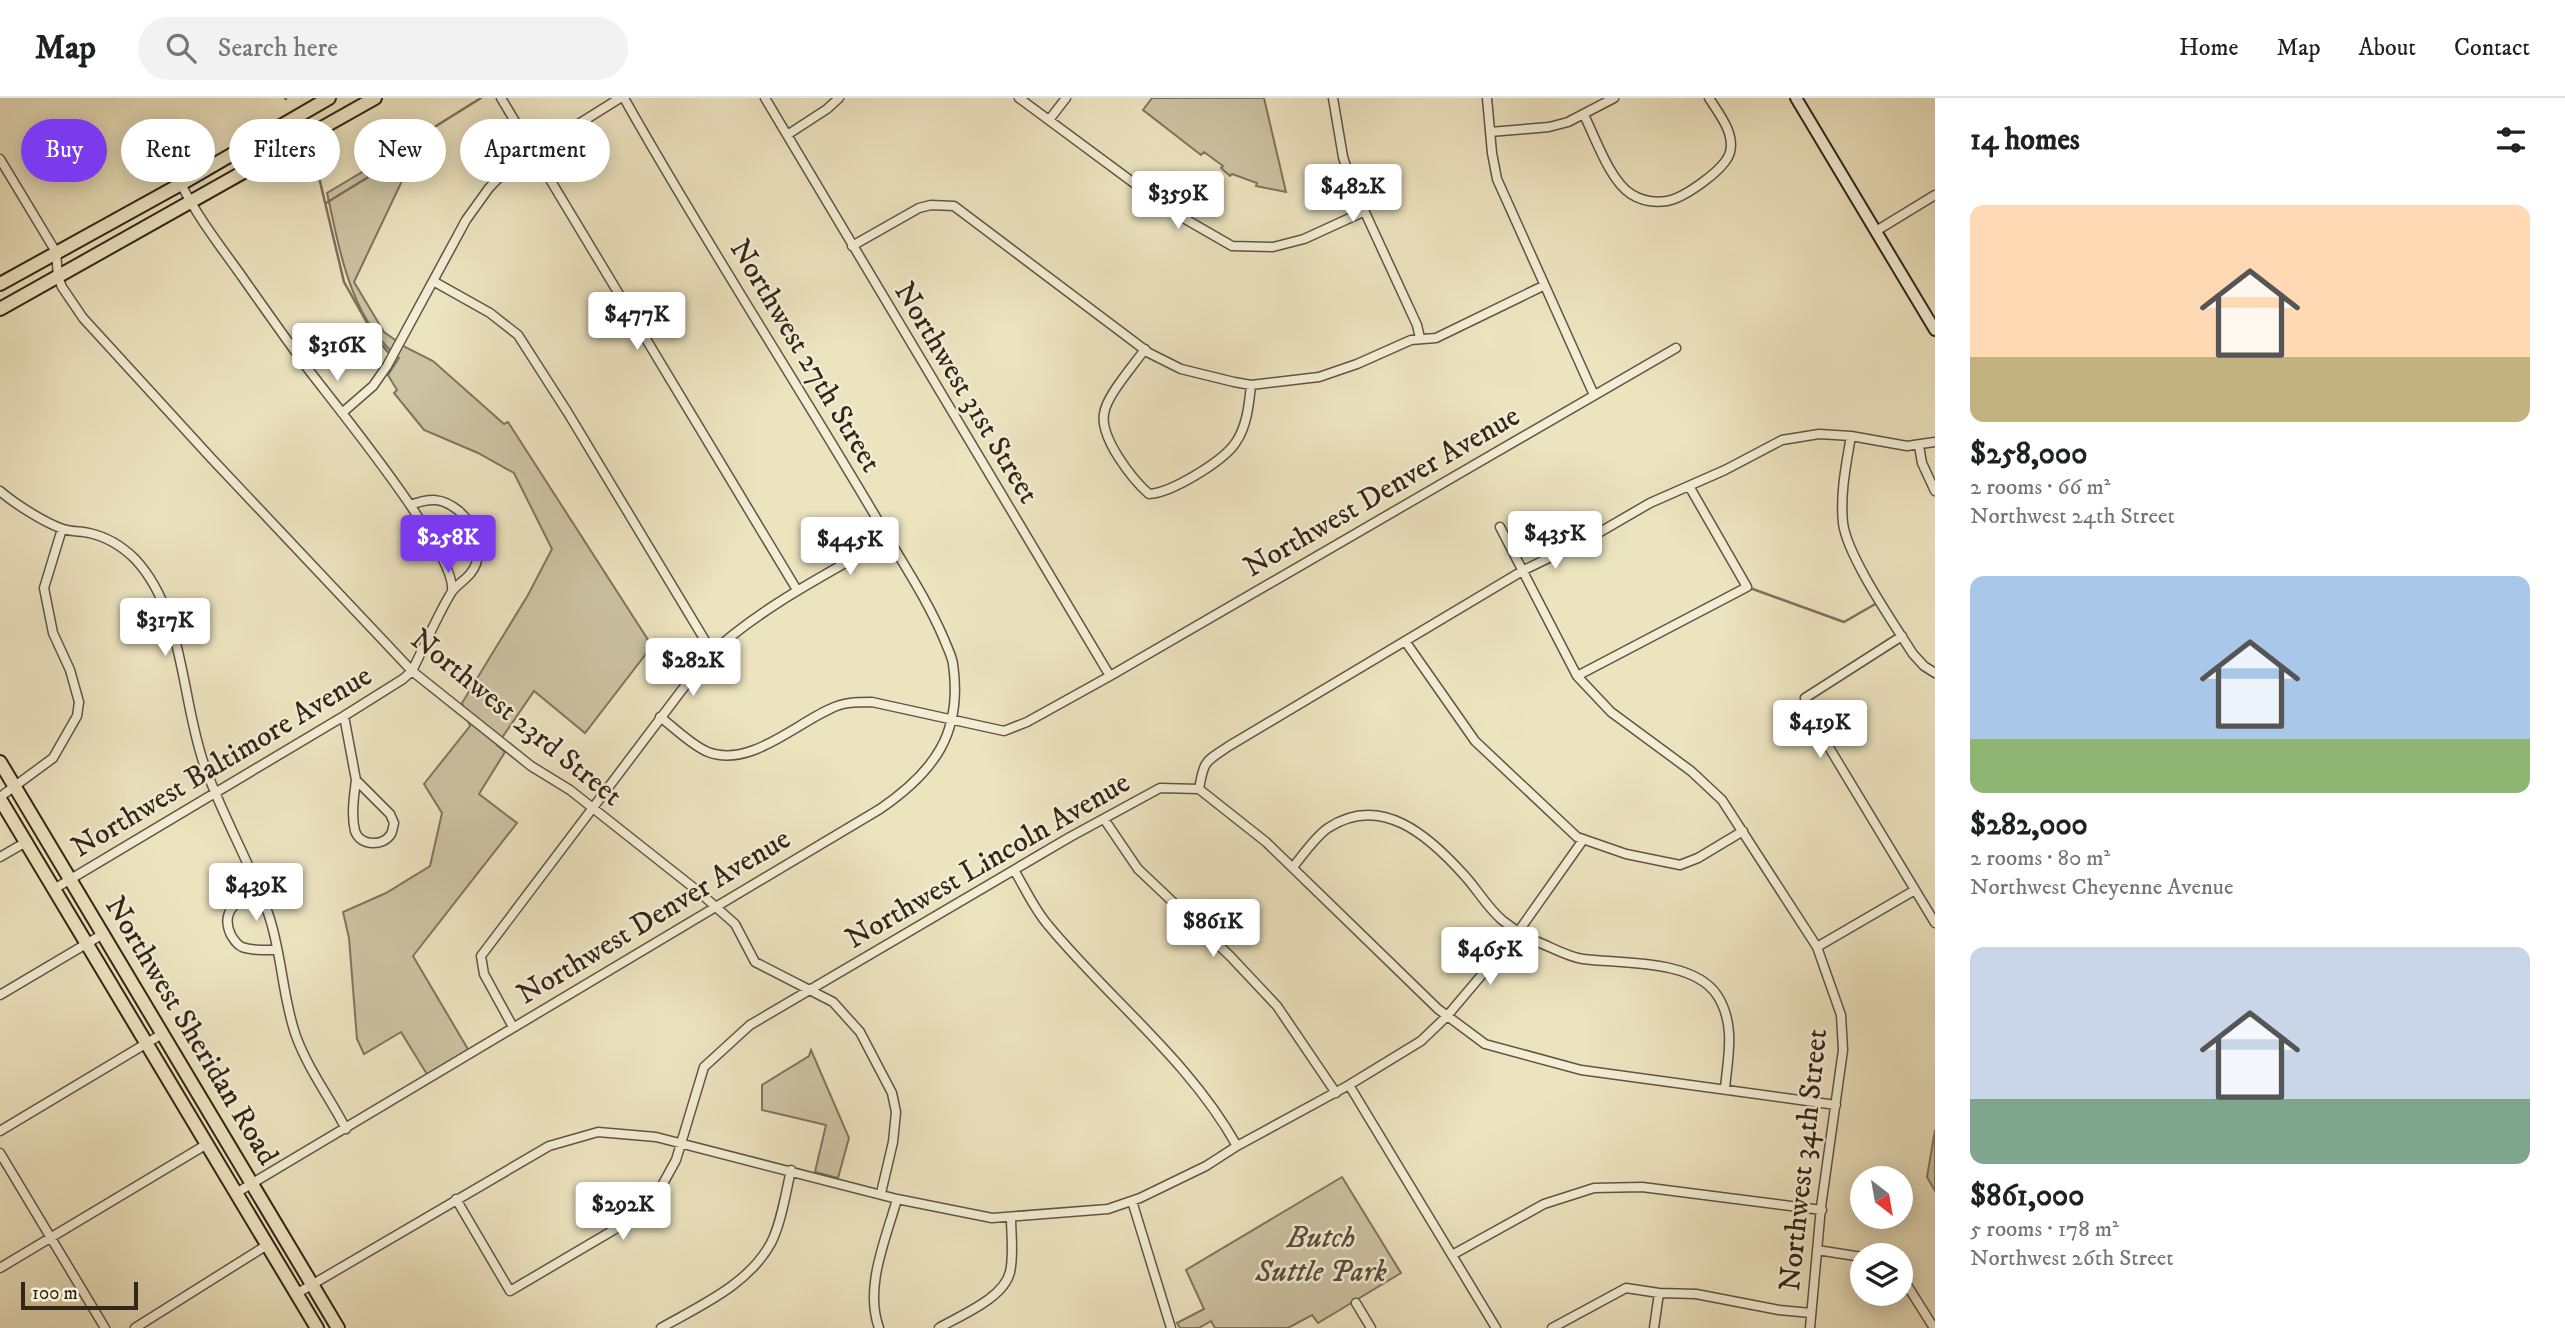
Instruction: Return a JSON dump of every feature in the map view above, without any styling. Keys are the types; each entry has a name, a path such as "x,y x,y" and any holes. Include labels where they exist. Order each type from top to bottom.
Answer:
{"main road":[{"path":"0,284 329,98"},
{"path":"0,309 375,98"},
{"path":"1796,98 1935,330"},
{"name":"Northwest Sheridan Road","path":"0,762 338,1328"},
{"name":"Northwest Sheridan Road","path":"0,798 317,1328"}],"street":[{"path":"501,98 514,119"},
{"path":"588,119 622,98"},
{"name":"Northwest 27th Street","path":"622,98 808,402 932,612 953,662 955,700 952,721"},
{"name":"Northwest 31st Street","path":"765,98 1110,676"},
{"path":"786,135 827,109 839,98"},
{"path":"1019,98 1173,212 1232,246 1273,247 1304,239 1363,212"},
{"path":"1049,120 1066,98"},
{"path":"1333,98 1343,157 1363,212 1400,288 1420,338"},
{"path":"1487,98 1497,179 1594,395"},
{"path":"1490,132 1549,127 1568,122 1614,98"},
{"path":"1584,115 1618,182 1630,193 1647,202 1669,201 1689,191 1726,163 1731,150 1730,139 1725,124 1709,98"},
{"path":"0,159 56,252 58,277"},
{"path":"342,413 373,386 387,366 466,220 495,182"},
{"path":"552,182 797,590"},
{"path":"181,184 191,203 410,505 448,569 453,582 452,591"},
{"path":"1876,231 1935,195"},
{"path":"852,246 919,208 931,205 954,206 1145,349 1181,369 1251,384 1319,377 1420,338 1436,338 1544,286"},
{"name":"Northwest 23rd Street","path":"58,277 69,299 89,324 412,671 531,766 570,790 717,907 735,924 755,961 833,1002 860,1032 892,1093 896,1112 893,1142 881,1193"},
{"path":"433,281 489,313 518,335 712,652"},
{"name":"Northwest Denver Avenue","path":"1110,676 1676,348"},
{"path":"1145,349 1107,404 1103,416 1117,454 1149,494 1159,494 1185,483 1237,442 1249,410 1251,384"},
{"path":"1836,1105 1581,1070 1485,1044 1447,1016 1266,842 1199,789 1206,761 1405,641 1524,570 1588,539 1650,503 1782,440 1819,434 1851,436 1907,446 1935,442"},
{"path":"1851,436 1843,490 1843,525 1856,557 1902,636 1924,666 1935,673"},
{"path":"1919,446 1922,463 1935,491"},
{"path":"1577,676 1747,587 1689,486"},
{"path":"0,491 10,500 62,529 100,536 120,546 136,561 159,596 176,643 204,765 269,916 295,1034 307,1063 346,1129"},
{"path":"410,505 428,499 439,499 452,505 472,526 477,537 478,552 472,572 452,591 412,671"},
{"name":"Northwest 34th Street","path":"1500,527 1577,676 1611,712 1690,771 1722,800 1817,947 1841,1015 1843,1050 1817,1250 1810,1328"},
{"path":"0,798 53,758 77,716 79,702 70,670 53,633 44,587 62,529"},
{"path":"513,1027 484,974 481,956 660,717 712,652 735,631 797,590 888,539"},
{"path":"1902,636 1805,698 1830,749 1935,923"},
{"path":"1405,641 1475,741 1583,840 1626,854 1680,865 1698,858 1743,831"},
{"name":"Northwest Baltimore Avenue","path":"54,889 344,716 403,680 412,671"},
{"path":"660,717 705,751 736,757 752,752 831,708 851,702 872,702 1004,731 1027,722 1110,676"},
{"path":"344,716 356,780 354,828 357,836 364,841 383,841 391,834 394,823 390,814 356,780"},
{"name":"Northwest Denver Avenue","path":"236,1193 902,794 921,776 945,744 952,721"},
{"name":"Northwest Lincoln Avenue","path":"456,1199 510,1291 634,1218 659,1191 676,1160 704,1067 750,1025 1160,788 1199,789"},
{"path":"1293,867 1326,829 1361,813 1387,817 1414,829 1462,873 1500,918 1518,932 1580,959 1672,968 1687,972 1710,987 1727,1016 1731,1036 1725,1088"},
{"path":"1104,818 1138,869 1230,956 1277,1006 1336,1093"},
{"path":"296,1294 549,1146 598,1132 681,1143 897,1199 992,1218 1108,1209 1206,1166 1237,1146 1336,1093 1421,1041 1447,1016 1518,932 1583,840"},
{"path":"0,857 26,842"},
{"path":"1014,870 1046,923 1179,1062 1237,1146"},
{"path":"258,889 236,902 228,911 228,927 237,944 243,947 276,950"},
{"path":"1817,947 1915,890"},
{"path":"0,995 103,934"},
{"path":"0,1131 162,1034"},
{"path":"1349,1085 1496,1328"},
{"path":"0,1268 206,1144"},
{"path":"0,1153 106,1328"},
{"path":"661,1328 735,1284 759,1261 773,1241 791,1170"},
{"path":"1452,1255 1544,1204 1594,1188 1642,1187 1822,1210"},
{"path":"879,1328 874,1312 873,1287 897,1199"},
{"path":"1132,1200 1171,1328"},
{"path":"939,1328 996,1294 1006,1284 1011,1270 1011,1217"},
{"path":"135,1328 267,1245"},
{"path":"1817,1250 1850,1254"},
{"path":"1552,1328 1626,1288 1659,1293 1696,1294 1779,1310 1811,1313"},
{"path":"1654,1328 1659,1293"},
{"path":"1913,1295 1934,1328"},
{"path":"1356,1303 1371,1328"}],"green space":[{"path":"1152,98 1264,98 1286,192 1256,186 1257,183 1232,174 1230,176 1221,168 1223,166 1204,152 1201,155 1143,110"},
{"path":"354,177 354,182 402,182 354,282 384,332 405,347 433,361 504,424 508,422 652,646 585,733 534,691 497,745 505,752 479,794 517,823 413,956 469,1051 428,1076 401,1032 364,1054 357,1039 349,938 343,912 386,893 430,866 442,813 424,784 470,726 462,703 528,595 552,549 514,473 478,453 424,430 394,393 397,390 388,375 399,358 382,342 358,304 343,260 327,193"},
{"path":"811,1050 849,1138 838,1178 815,1172 826,1125 762,1110 762,1085 809,1056"},
{"path":"1935,1130 1935,1191 1927,1177"},
{"name":"Butch Suttle Park","path":"1342,1177 1401,1273 1318,1323 1312,1315 1288,1328 1215,1328 1211,1321 1199,1328 1180,1328 1177,1323 1204,1309 1186,1270"}],"waterway":[{"path":"326,203 396,160 420,136 481,98"},
{"path":"320,182 344,282 375,337 388,352"},
{"path":"1750,588 1844,622 1877,603"}]}
